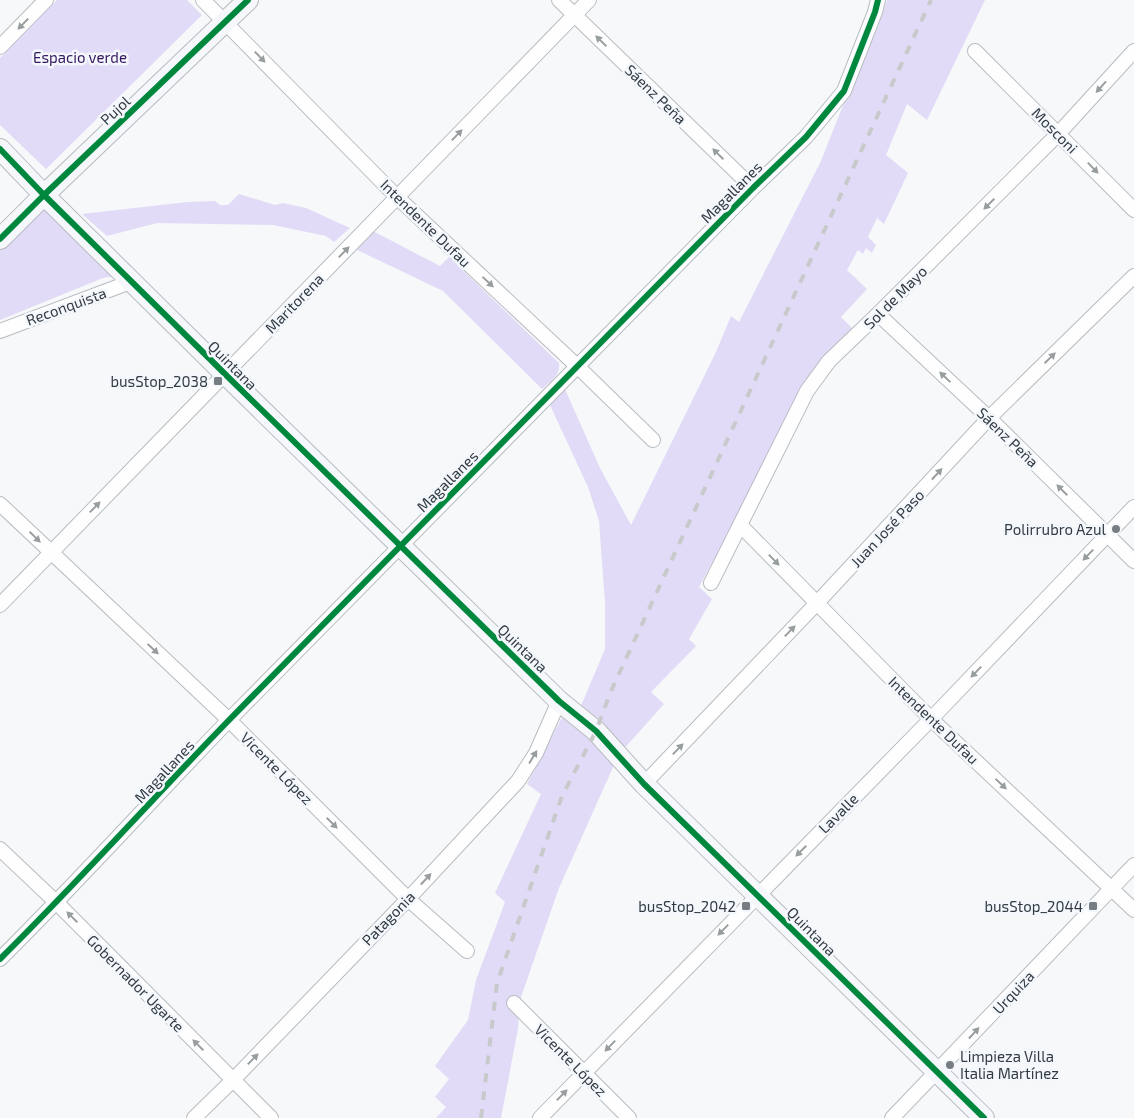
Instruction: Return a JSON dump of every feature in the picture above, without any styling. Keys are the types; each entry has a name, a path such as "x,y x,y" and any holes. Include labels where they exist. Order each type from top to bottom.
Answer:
{"street":[{"path":"0,47 46,0"},
{"name":"Intendente Dufau","path":"203,0 397,197 653,440"},
{"name":"Pujol","path":"0,239 44,194 248,0"},
{"name":"Sáenz Peña","path":"559,0 753,188"},
{"name":"Maritorena","path":"0,605 589,0"},
{"name":"Magallanes","path":"0,959 57,903 229,720 753,188 806,137 844,90 878,0"},
{"name":"Mosconi","path":"975,50 1134,210"},
{"name":"Sol de Mayo","path":"710,583 807,391 829,361 1059,133 1134,51"},
{"name":"Quintana","path":"0,149 400,546 559,701 596,731 644,784 984,1118"},
{"name":"Juan José Paso","path":"644,784 816,604 989,418 1134,276"},
{"name":"Reconquista","path":"0,330 133,281"},
{"name":"Sáenz Peña","path":"878,314 989,418 1134,562"},
{"name":"Vicente López","path":"0,504 229,720 408,899 467,952"},
{"name":"Lavalle","path":"540,1118 931,718 1134,507"},
{"name":"Intendente Dufau","path":"740,525 816,604 931,718 1134,910"},
{"name":"Patagonia","path":"194,1118 408,899 518,781 536,753 559,701"},
{"name":"Gobernador Ugarte","path":"0,849 57,903 271,1118"},
{"name":"Urquiza","path":"892,1118 1134,865"},
{"name":"Vicente López","path":"514,1002 629,1118"}],"green space":[{"name":"Espacio verde","path":"57,0 187,0 202,15 46,169 0,125 0,58"},
{"path":"887,0 985,0 927,120 907,104 886,155 908,173 884,224 877,218 868,237 876,245 872,253 866,248 863,254 858,250 847,270 867,289 841,317 855,331 805,385 788,413 738,515 699,587 712,599 689,639 696,646 651,692 664,704 622,751 580,708 605,649 605,603 599,521 588,487 549,403 564,387 600,468 631,525 716,352 731,316 739,322 821,161 851,85 877,29"},
{"path":"239,194 275,205 283,203 306,208 350,228 334,242 326,236 273,225 157,223 107,236 82,214 187,202 215,201 220,205 228,205"},
{"path":"42,206 120,275 103,278 0,320 0,247"},
{"path":"371,230 440,266 449,257 559,363 558,371 554,378 542,389 443,291 353,248"},
{"path":"567,716 610,756 614,765 559,888 520,1000 518,1029 501,1118 436,1118 446,1107 435,1097 449,1079 435,1066 468,1020 476,980 505,902 495,893 541,794 527,784 561,719"}],"railway":[{"path":"481,1118 497,983 562,796 596,731 611,691 931,0"}],"cycle path":[{"path":"0,239 248,0"},
{"path":"0,959 297,651 753,188 806,137 844,91 878,0"},
{"path":"0,149 225,374 559,701 596,731 644,784 984,1118"}],"place":[{"name":"busStop_2038","path":"218,381"},
{"name":"Polirrubro Azul","path":"1116,529"},
{"name":"busStop_2042","path":"746,906"},
{"name":"busStop_2044","path":"1093,906"},
{"name":"Limpieza Villa Italia Martínez","path":"950,1065"}]}
